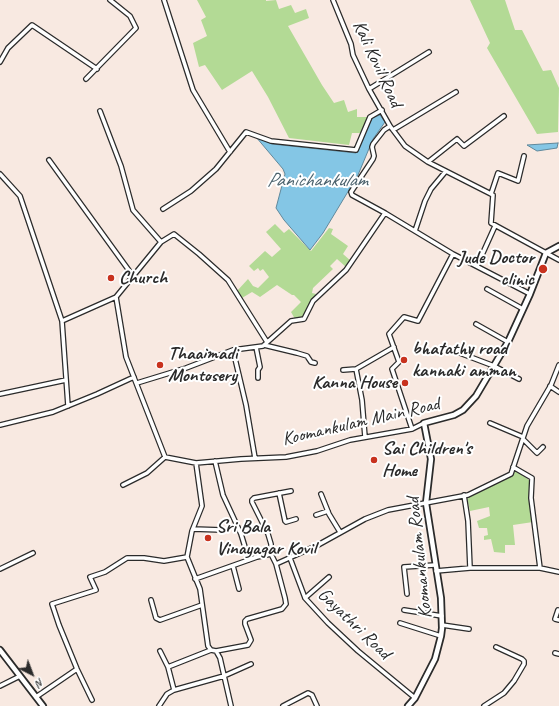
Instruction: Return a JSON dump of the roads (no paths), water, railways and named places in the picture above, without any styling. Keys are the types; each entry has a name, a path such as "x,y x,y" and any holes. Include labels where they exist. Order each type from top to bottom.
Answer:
{"street":[{"path":"86,79 136,28 130,16 110,0"},
{"path":"164,0 194,90 230,152"},
{"name":"Kali Kovil Road","path":"333,0 351,44 353,55 369,89 392,128 407,148 446,172 491,194"},
{"path":"0,62 8,48 32,25 97,69"},
{"path":"369,89 429,52"},
{"path":"456,92 392,128 384,130 373,144 373,159 351,192 352,195 453,254 530,294"},
{"path":"163,209 191,191 216,169 246,132 271,141 356,150 370,117 382,110"},
{"path":"100,111 121,166 132,210 160,242"},
{"path":"428,162 457,138 464,146 504,116"},
{"path":"524,156 518,181 498,173 491,194 491,223 559,260"},
{"path":"49,160 133,276"},
{"path":"415,231 425,201 431,189 446,172"},
{"path":"0,174 20,196 62,321 68,406"},
{"path":"137,383 186,368 233,350 266,344 291,321 304,319 313,301 346,270 385,214"},
{"path":"477,266 495,226"},
{"path":"62,321 116,297 160,242 174,234 228,280 266,344 302,354 307,356 311,362 315,363"},
{"path":"546,253 559,246"},
{"name":"Koomankulam Main Road","path":"165,457 196,463 286,457 317,451 350,440 412,429 424,423 454,415 463,410 476,396 508,342 530,294 546,253"},
{"path":"412,429 392,369 399,362 389,334 404,317 418,321 453,254"},
{"path":"487,289 523,309"},
{"path":"116,297 126,357 165,457 148,472 123,485"},
{"path":"476,324 508,342"},
{"path":"256,347 260,367 258,370 258,378"},
{"path":"343,370 356,369 394,347"},
{"path":"444,347 494,366 519,379"},
{"path":"233,350 246,405 255,458"},
{"path":"276,564 365,519 388,510 464,495 511,474 526,426 550,386 559,365"},
{"path":"356,369 362,400 365,437"},
{"path":"0,425 53,412 134,377"},
{"path":"0,394 66,380"},
{"path":"550,386 559,392"},
{"name":"Koomankulam Road","path":"408,706 415,698 435,659 441,636 442,625 441,598 426,502 430,459 424,423"},
{"path":"490,423 523,438 538,453 543,447"},
{"path":"216,461 223,495 241,534 249,560"},
{"path":"196,463 202,506 193,528 187,557 200,589 208,646 211,650"},
{"path":"514,467 532,478 532,498 540,568"},
{"path":"168,668 211,650 216,651 248,645 251,640 245,621 247,619 282,609 286,604 276,564 271,554 271,544 268,534 252,500 254,498 291,491"},
{"path":"279,493 284,521 286,522 296,519"},
{"path":"321,494 328,511 340,532"},
{"path":"464,495 468,521 470,568"},
{"path":"316,515 328,511"},
{"path":"193,528 222,530"},
{"path":"0,570 33,553"},
{"path":"195,578 271,554"},
{"path":"92,700 59,626 52,604 96,590 90,577 105,572 127,558 144,558 164,561 187,557"},
{"name":"Gayathri Road","path":"290,558 305,598 328,623 358,651 415,698"},
{"path":"407,594 404,567 435,565"},
{"path":"233,566 239,589"},
{"path":"436,571 470,568 540,568 559,572"},
{"path":"305,598 329,577"},
{"path":"151,600 156,618 160,620 202,605"},
{"path":"404,610 442,616"},
{"path":"558,610 555,619 559,620"},
{"path":"400,623 441,636"},
{"path":"442,625 469,629"},
{"path":"484,706 504,693 514,681 524,664 522,659 496,648"},
{"path":"0,650 43,706"},
{"path":"160,651 168,668 174,690"},
{"path":"216,651 220,658 231,706"},
{"path":"159,706 167,694 174,690 224,676 251,664"},
{"path":"36,697 77,669"},
{"path":"0,686 20,676"},
{"path":"282,706 308,693 312,695 317,706"}],"water":[{"name":"Panichankulam","path":"380,115 385,122 373,139 358,175 323,233 310,250 284,220 276,208 285,174 283,169 256,137 272,144 356,153 372,118"},
{"path":"558,143 557,148 537,151 527,145"}],"place":[{"name":"Jude Doctor clinic","path":"543,269"},
{"name":"Church","path":"111,278"},
{"name":"bhatathy road kannaki amman","path":"404,360"},
{"name":"Thaaimadi Montosery","path":"160,365"},
{"name":"Kanna House","path":"405,383"},
{"name":"Sai Children's Home","path":"374,460"},
{"name":"Sri Bala Vinayagar Kovil","path":"208,538"}]}
